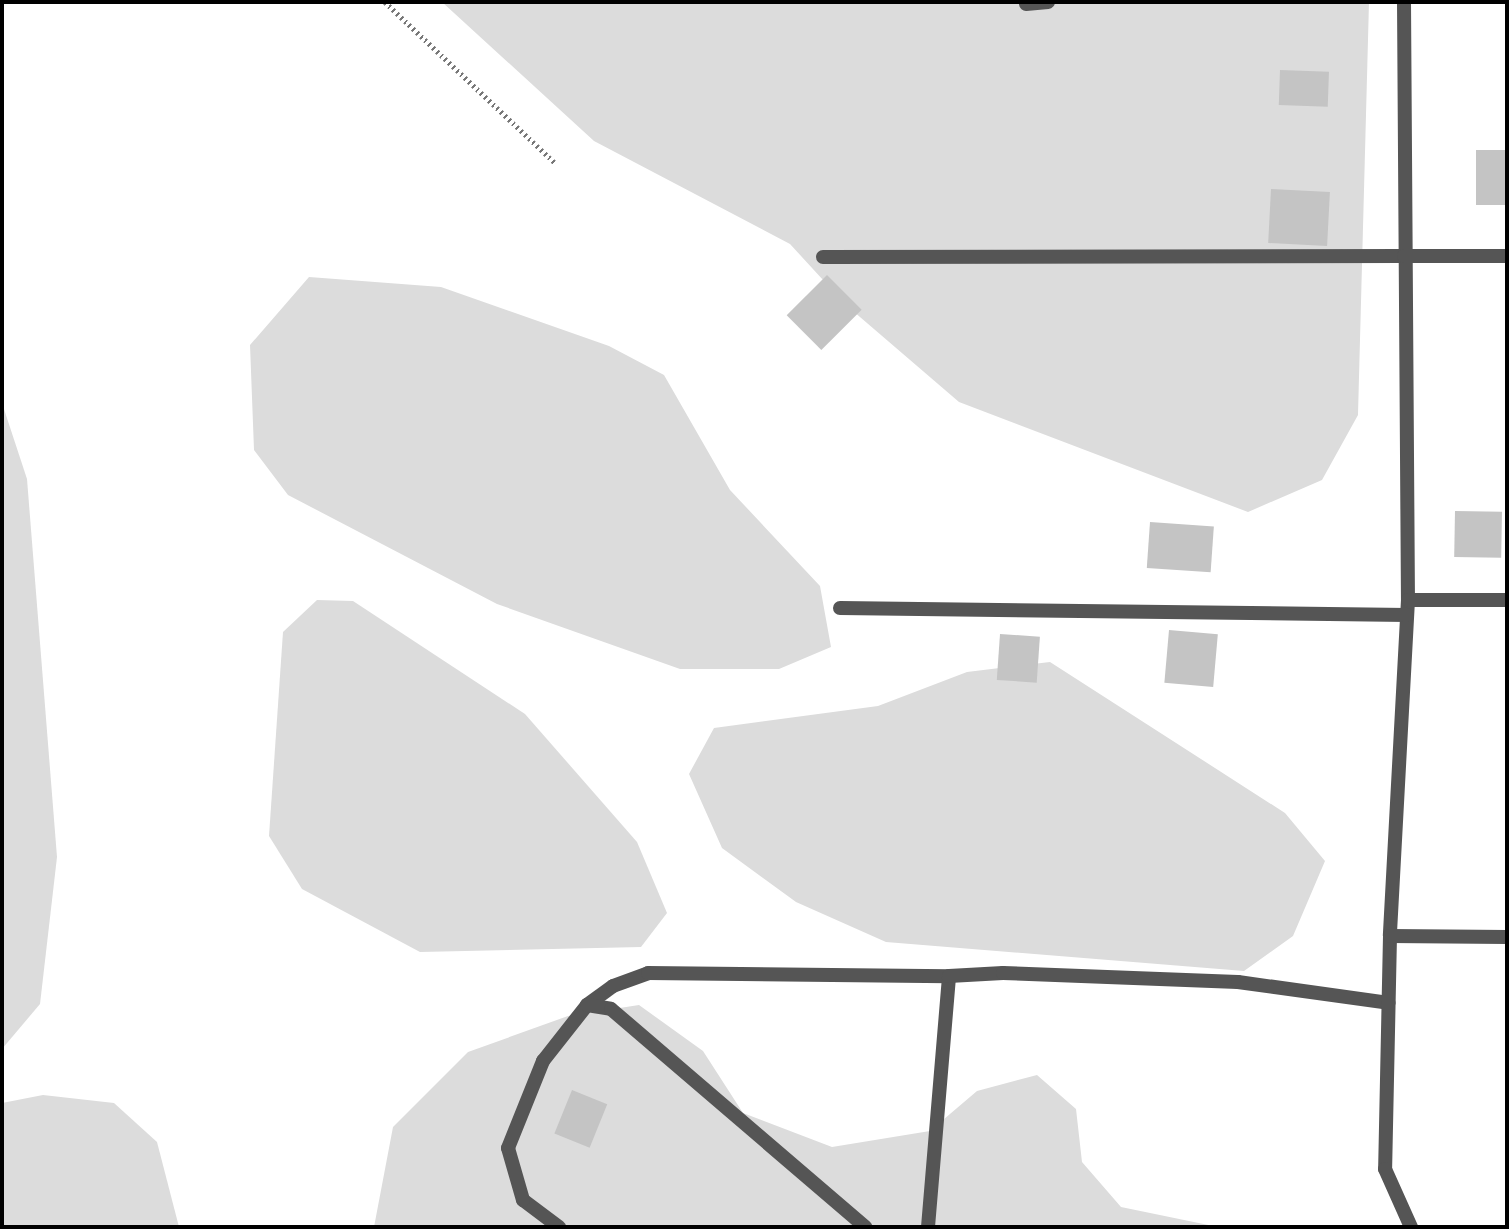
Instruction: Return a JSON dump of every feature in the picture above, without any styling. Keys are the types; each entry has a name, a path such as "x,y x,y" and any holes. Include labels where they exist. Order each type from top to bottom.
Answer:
{"street":[{"path":"1026,4 1048,2"},
{"path":"1404,2 1408,607 1390,936 1385,1169 1411,1227"},
{"path":"823,257 1507,256"},
{"path":"840,608 1408,607 1507,600"},
{"path":"1390,936 1507,937"},
{"path":"559,1227 523,1200 508,1148 543,1060 587,1005 648,973 949,976 1003,973 1238,982 1389,1003"},
{"path":"928,1227 949,976"},
{"path":"587,1005 611,1009 865,1227"}],"path":[{"path":"385,2 555,163"}],"shaded area":[{"path":"442,2 1369,2 1358,415 1322,480 1248,512 959,402 846,305 790,244 594,141"},
{"path":"309,277 441,287 609,346 664,375 730,490 820,586 831,647 779,669 680,669 497,604 288,495 254,450 250,345"},
{"path":"2,403 27,479 57,857 40,1004 2,1049"},
{"path":"317,600 353,601 525,714 637,842 667,913 641,947 420,952 302,889 269,836 283,632"},
{"path":"1050,662 1285,813 1325,861 1293,936 1244,971 886,942 796,902 722,848 689,774 714,728 878,706 967,672"},
{"path":"639,1005 703,1051 743,1113 832,1147 930,1131 977,1091 1037,1075 1076,1109 1082,1162 1121,1207 1218,1227 374,1227 393,1127 468,1052 568,1016"},
{"path":"43,1095 114,1103 157,1142 179,1227 2,1227 2,1103"}],"building":[{"path":"1280,70 1329,72 1328,107 1279,105"},
{"path":"1476,150 1507,150 1507,205 1476,205"},
{"path":"1271,189 1330,192 1327,246 1268,243"},
{"path":"827,275 862,310 821,350 787,315"},
{"path":"1455,511 1502,512 1501,558 1454,557"},
{"path":"1150,522 1214,526 1211,572 1147,568"},
{"path":"1169,630 1218,634 1213,687 1164,683"},
{"path":"1000,634 1040,637 1037,683 997,680"},
{"path":"572,1090 607,1104 590,1148 554,1134"}]}
